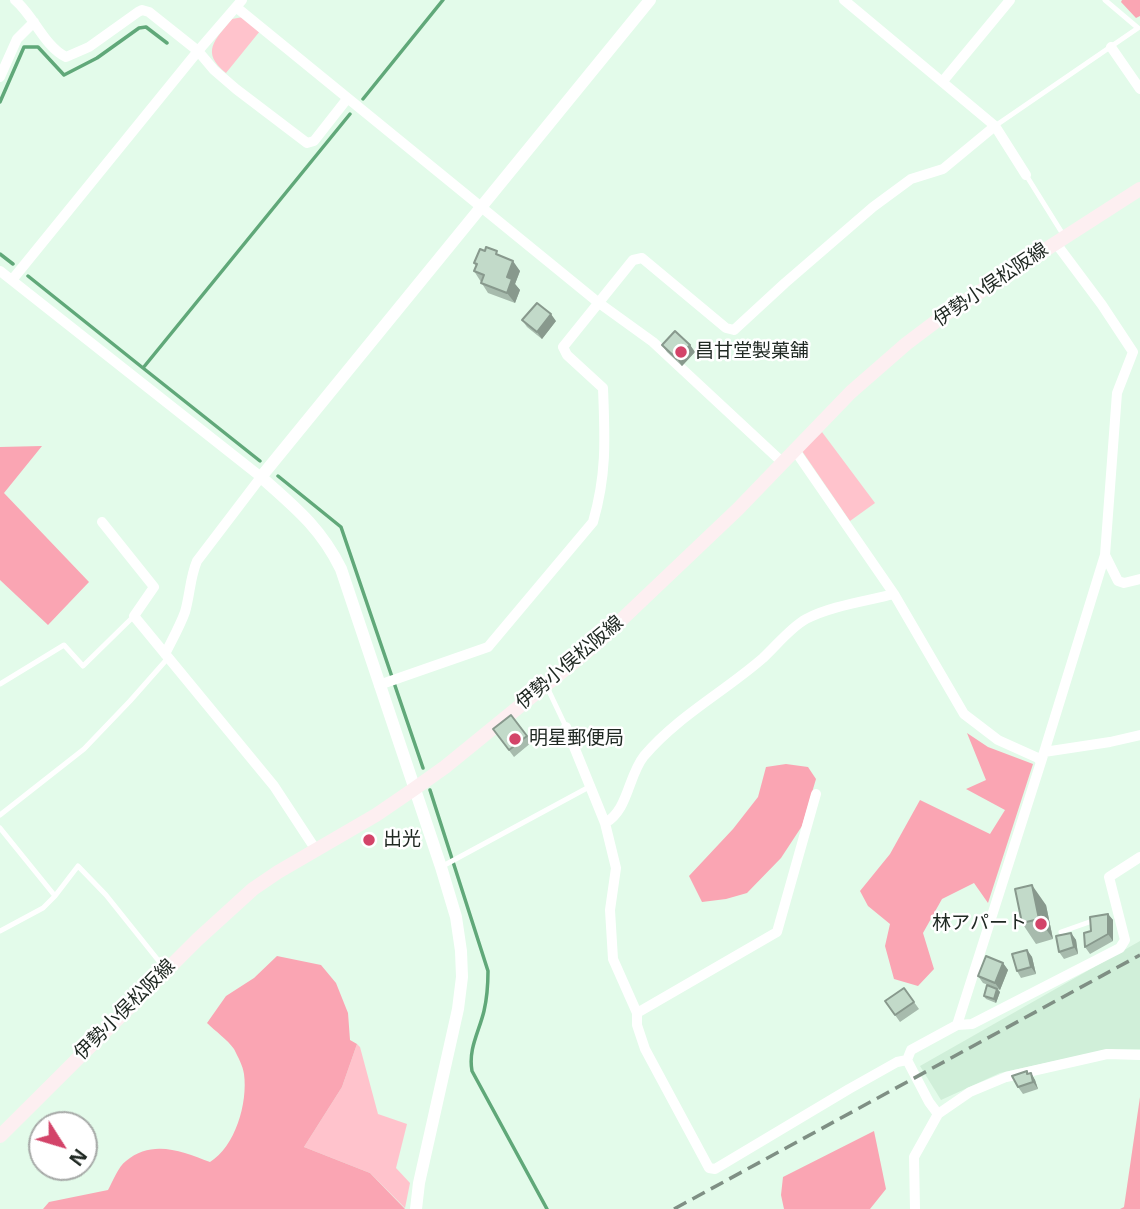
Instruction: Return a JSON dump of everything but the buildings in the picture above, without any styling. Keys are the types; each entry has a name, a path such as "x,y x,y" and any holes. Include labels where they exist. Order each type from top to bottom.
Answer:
{"main road":[{"name":"伊勢小俣松阪線","path":"0,1136 166,970 253,889 445,767 596,645 738,509 851,392 906,344 947,313 1140,189"}],"street":[{"path":"15,0 58,52 66,57 89,47 142,10 150,0"},
{"path":"167,656 184,614 192,570 197,561 261,477 650,0"},
{"path":"844,0 995,126 1026,175"},
{"path":"943,81 1010,0"},
{"path":"12,280 239,4 347,99 599,303 647,337 782,463"},
{"path":"142,10 160,19 198,51 214,70 236,89 307,143 314,141 347,99"},
{"path":"0,77 17,39 34,22"},
{"path":"1111,47 1140,89"},
{"path":"383,684 488,647 593,522 606,458 603,388 567,355 563,347 633,260 642,258 726,328 734,330 873,207 911,179 943,169 995,126"},
{"path":"957,1025 1105,555 1117,393 1133,352 1059,239"},
{"path":"0,271 261,477 314,525 341,569 383,684 414,789 445,864 456,917 462,977 458,1009 419,1184 416,1209"},
{"path":"794,449 894,594 964,714 992,736 1038,758 1140,735"},
{"path":"102,522 154,587 134,616 274,786 316,850"},
{"path":"1105,555 1118,581 1124,583 1140,579"},
{"path":"605,823 613,819 619,810 640,761 657,741 704,701 762,659 793,628 807,618 824,612 894,594"},
{"path":"566,727 605,823 616,868 610,910 613,960 637,1013 637,1024 655,1071 709,1168 712,1170 897,1062 907,1060"},
{"path":"637,1013 777,932 816,794"},
{"path":"938,1114 907,1060 911,1050 915,1045 957,1025 972,1024 1120,948 1125,940 1109,877 1140,857"},
{"path":"915,1209 914,1157 938,1114 970,1092 1006,1077 1107,1054 1140,1055"}],"lane":[{"path":"995,126 1139,28 1105,0"},
{"path":"1026,175 1059,239"},
{"path":"0,684 64,645 83,666 134,616"},
{"path":"0,815 84,749 130,701 167,656"},
{"path":"545,684 566,727"},
{"path":"445,864 589,788"},
{"path":"0,828 55,895"},
{"path":"0,931 43,908 78,866 106,895 166,970"},
{"path":"1061,932 1117,912"}],"shaded area":[{"path":"1122,0 1140,0 1140,16 1136,18"},
{"path":"243,17 260,31 226,73 214,59 213,46 232,19"},
{"path":"822,432 875,503 850,521 802,451"},
{"path":"42,446 4,493 89,582 48,625 0,580 0,447"},
{"path":"967,733 988,747 1033,764 988,903 974,883 942,899 923,933 934,969 918,986 894,979 885,946 890,924 868,906 860,891 890,854 920,800 990,834 1005,810 966,789 986,780"},
{"path":"786,764 808,767 816,779 802,826 781,858 747,893 702,902 689,876 733,829 758,797 766,767"},
{"path":"1140,941 1140,1049 1110,1049 1000,1073 941,1100 920,1066"},
{"path":"277,956 321,965 336,983 348,1013 350,1040 357,1044 342,1087 304,1147 370,1173 405,1209 43,1209 49,1202 108,1190 123,1164 146,1150 178,1151 210,1162 219,1155 233,1135 242,1111 244,1074 234,1049 207,1023 226,996 254,978"},
{"path":"357,1044 378,1114 407,1124 396,1168 410,1183 405,1208 370,1173 304,1147 342,1087"},
{"path":"1140,1097 1140,1209 1120,1209 1124,1207"},
{"path":"874,1131 886,1189 870,1209 784,1209 781,1195 783,1177"}],"waterway":[{"path":"363,99 443,0"},
{"path":"0,102 24,47 38,47 64,75 97,58 139,28 146,27 167,43"},
{"path":"260,461 143,368 350,114"},
{"path":"0,254 13,264"},
{"path":"28,276 143,368"},
{"path":"278,476 341,527 423,768"},
{"path":"430,790 488,971 485,1006 471,1055 472,1071 547,1209"}],"railway":[{"path":"674,1209 1140,955"}],"place":[{"name":"昌甘堂製菓舗","path":"681,352"},
{"name":"明星郵便局","path":"515,739"},
{"name":"出光","path":"369,840"},
{"name":"林アパート","path":"1041,924"}]}
